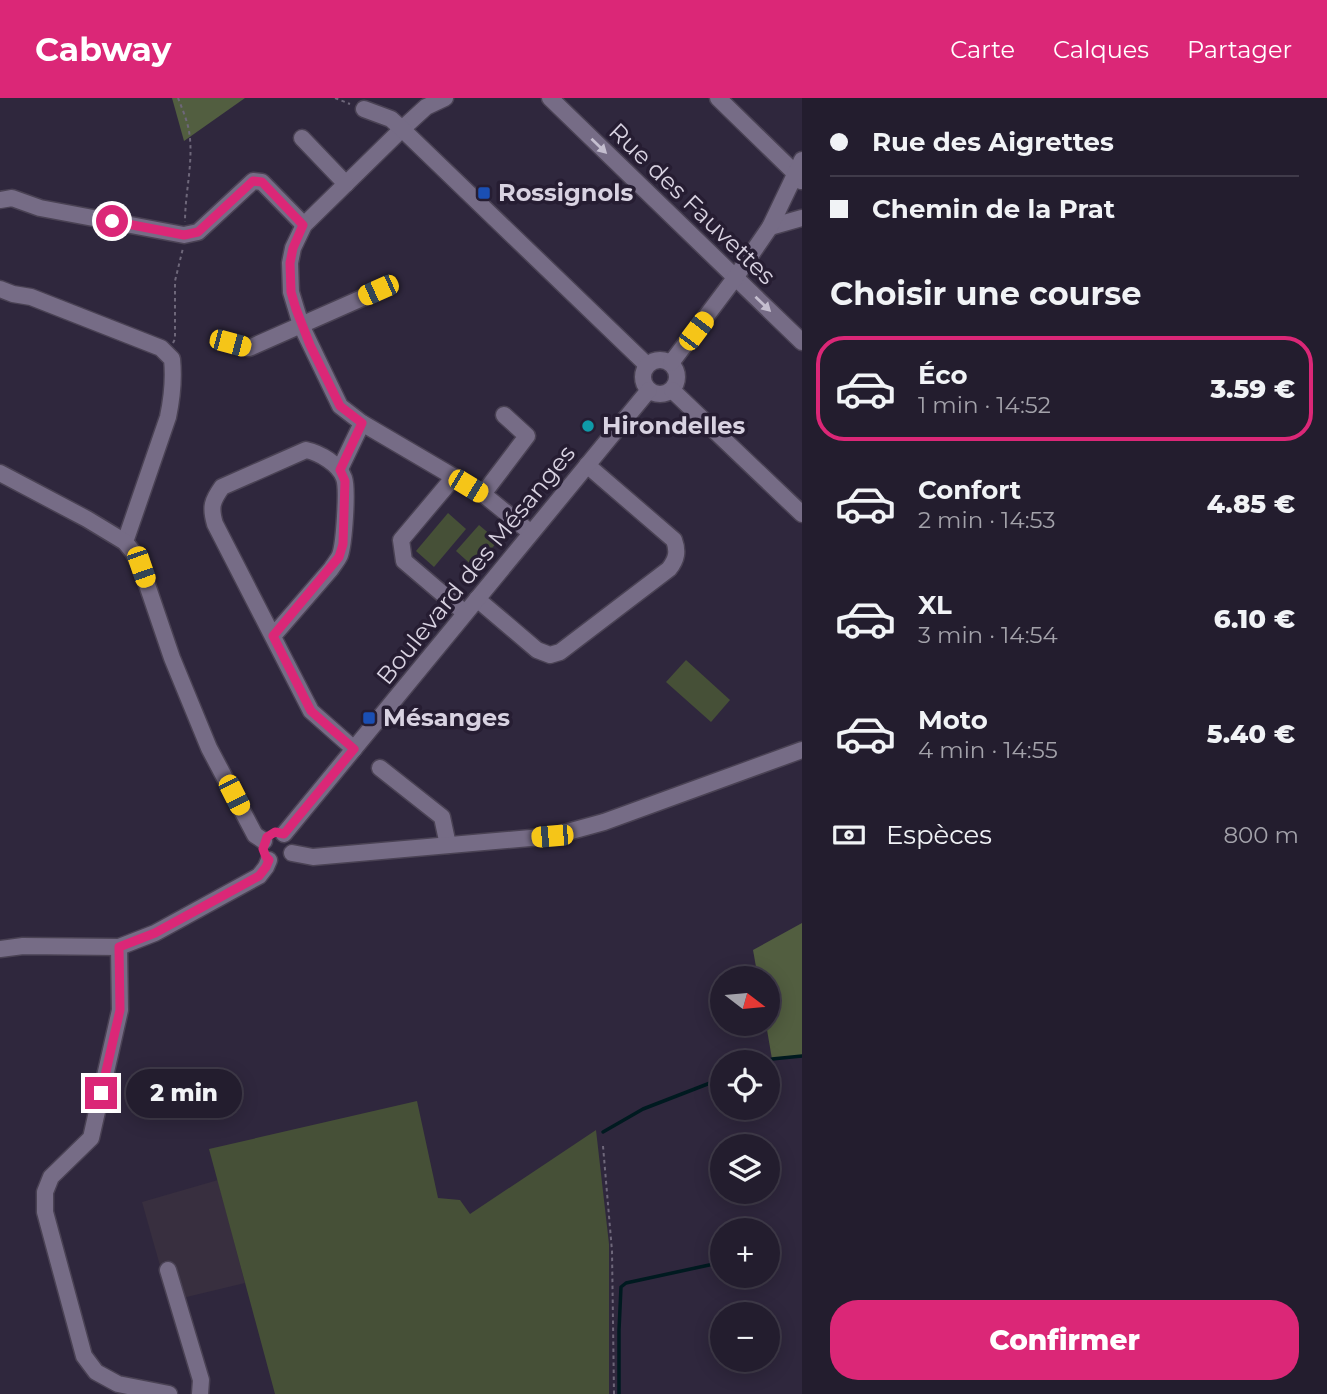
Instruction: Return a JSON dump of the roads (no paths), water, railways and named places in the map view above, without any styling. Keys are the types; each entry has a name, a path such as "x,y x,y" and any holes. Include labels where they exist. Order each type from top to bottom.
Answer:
{"street":[{"path":"445,98 426,107 303,225 290,263 291,292 301,325 340,406 362,423 483,494 531,533"},
{"name":"Rue des Fauvettes","path":"550,98 802,342"},
{"path":"671,363 770,227 800,172 718,98"},
{"path":"364,109 391,119 647,365"},
{"path":"302,138 346,184"},
{"path":"0,200 12,198 40,208 184,235 198,232 257,180 303,225"},
{"path":"770,227 802,218"},
{"path":"0,289 31,297 161,348 172,359 172,398 168,417 125,542"},
{"path":"230,343 249,348 378,290"},
{"path":"661,359 671,363 677,373 672,390 658,394 649,390 642,375 647,365 661,359"},
{"name":"Boulevard des Mésanges","path":"284,834 649,390"},
{"path":"672,390 802,514"},
{"path":"483,494 527,436 504,415"},
{"path":"340,470 362,423"},
{"path":"273,636 339,557 343,544 345,481 340,470 317,452 306,450 222,487 214,498 211,512 215,524 311,711 354,749"},
{"path":"477,599 537,650 550,655 560,652 669,569 676,555 674,540 587,465"},
{"path":"0,473 87,519 125,542 133,552 209,748 254,835 264,841"},
{"path":"454,477 401,541 404,561 465,613"},
{"path":"292,853 313,857 552,836 604,822 802,750"},
{"path":"380,768 442,817 448,845"},
{"path":"275,832 284,834 291,840 292,853 282,862 269,860 263,849 264,841 275,832"},
{"path":"0,949 23,946 119,947 155,933 259,876 269,860"},
{"path":"119,947 120,1010 91,1138 51,1177 45,1192 45,1212 84,1356 96,1372 118,1384 169,1394"},
{"path":"168,1270 201,1380 200,1394"}],"waterway":[{"path":"780,1058 802,1056"},
{"path":"603,1132 643,1109 710,1083"},
{"path":"619,1394 621,1287 626,1283 710,1265"}],"place":[{"name":"Rossignols","path":"484,193"},
{"name":"Hirondelles","path":"588,426"},
{"name":"Mésanges","path":"369,718"}]}
